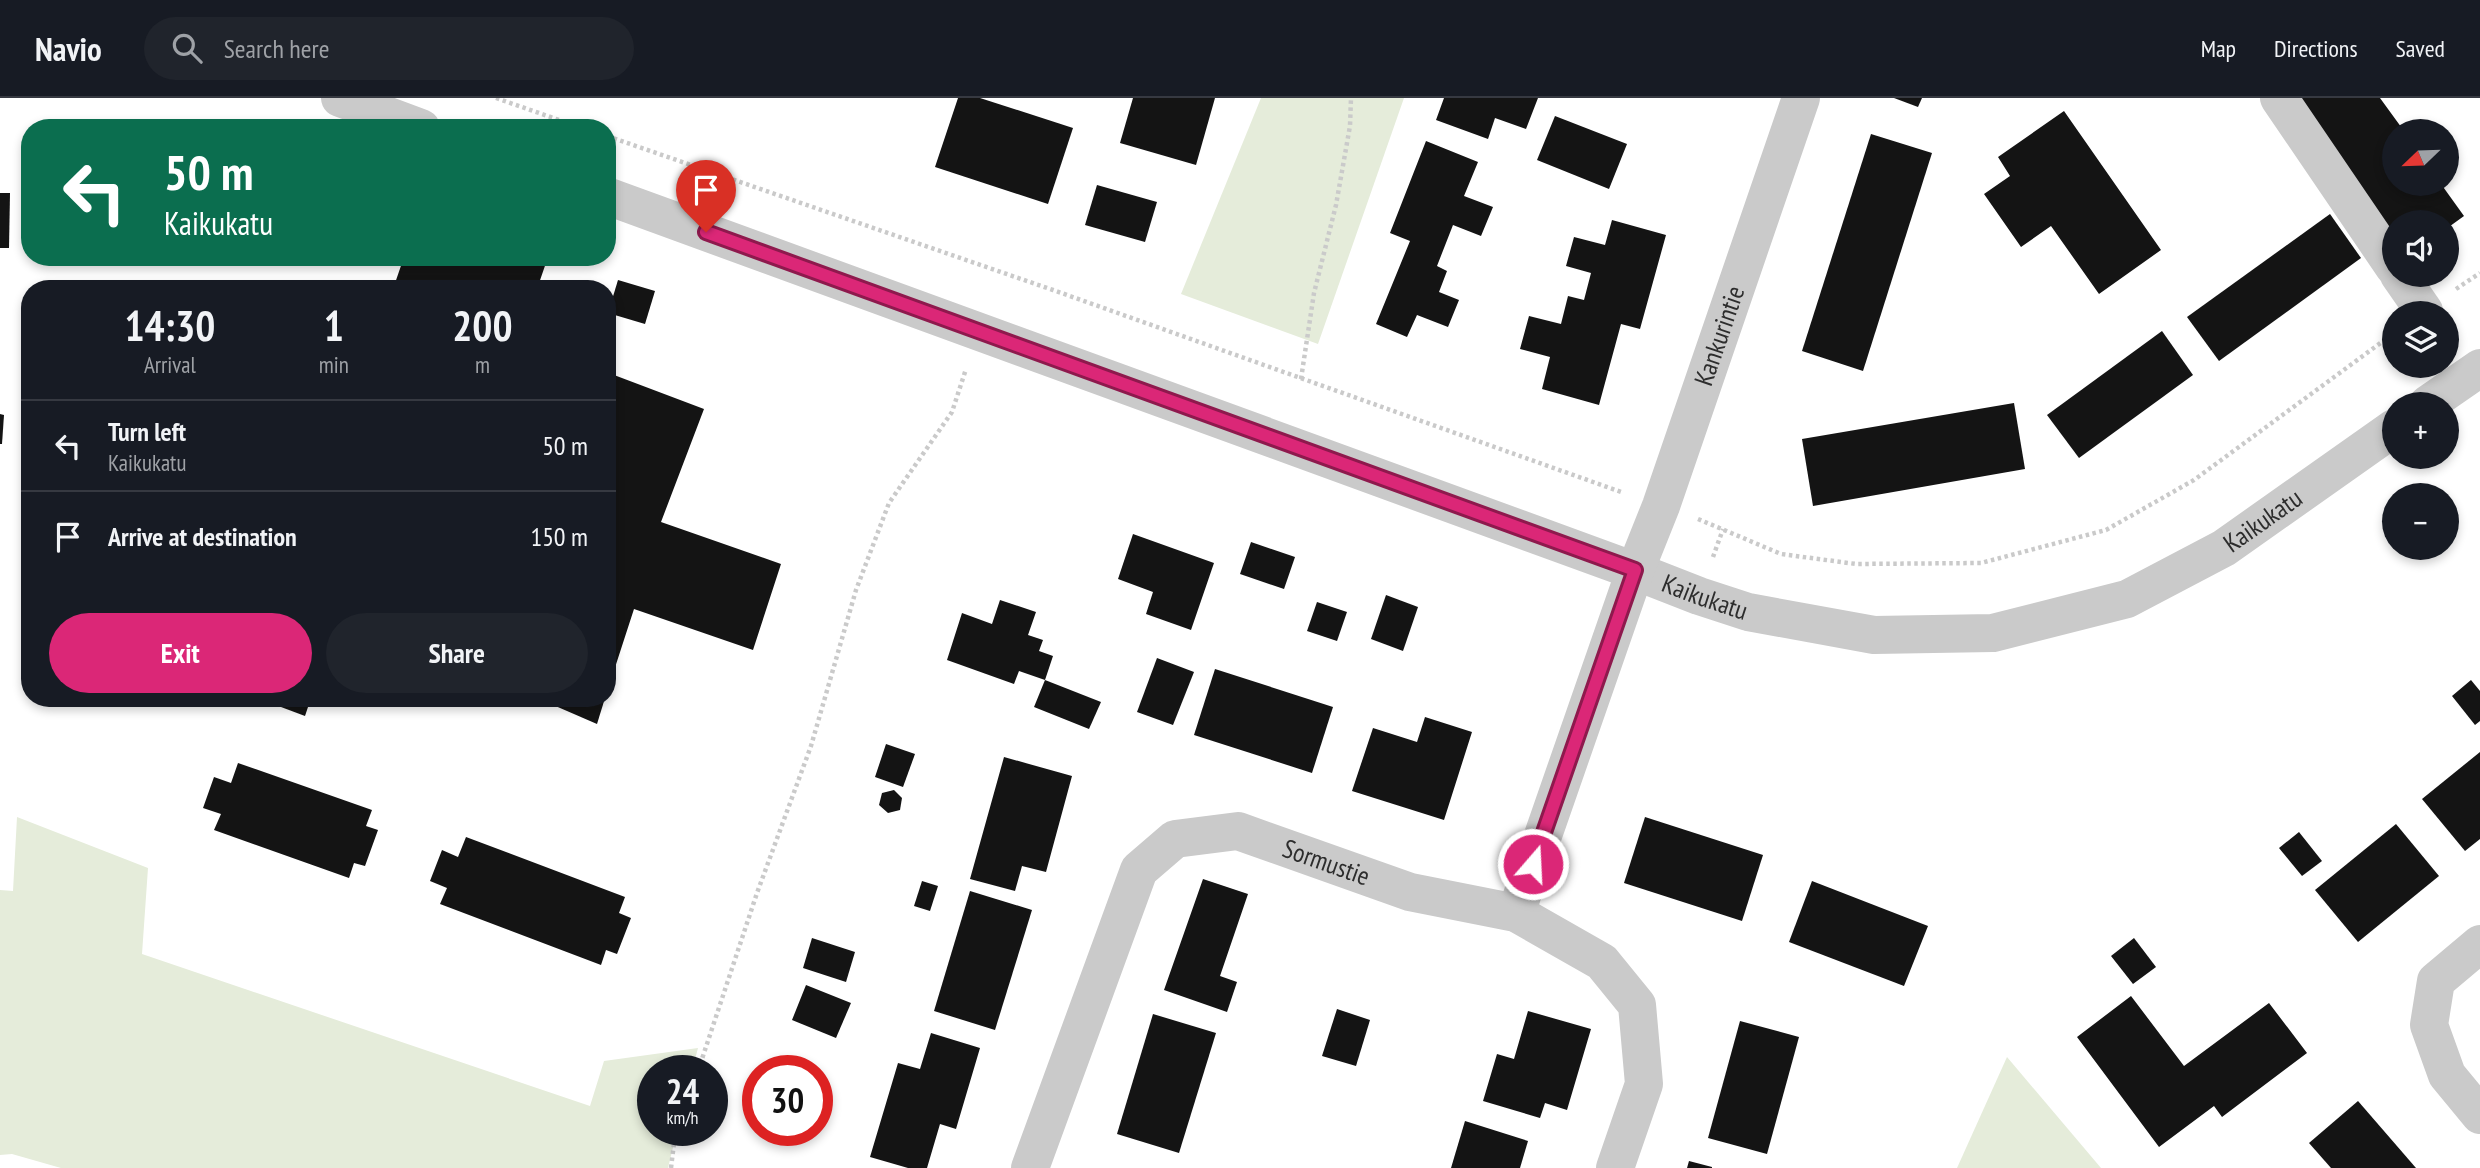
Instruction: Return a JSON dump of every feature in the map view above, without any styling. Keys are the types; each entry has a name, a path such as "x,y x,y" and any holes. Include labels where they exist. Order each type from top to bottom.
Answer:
{"street":[{"path":"340,98 397,119"},
{"name":"Kankurintie","path":"1516,913 1635,570 1661,506 1801,98"},
{"path":"2279,98 2382,250"},
{"name":"Kaikukatu","path":"616,198 1635,570 1699,596 1748,612 1874,635 1993,632 2127,599 2224,548 2382,436"},
{"path":"2445,392 2480,368"},
{"name":"Sormustie","path":"1030,1168 1139,870 1175,839 1238,831 1410,892 1516,913 1602,962 1637,1005 1644,1084 1615,1168"},
{"path":"2480,944 2436,981 2429,1025 2447,1075 2480,1115"}],"path":[{"path":"496,98 556,119"},
{"path":"1301,379 1314,293 1336,205 1350,126 1351,98"},
{"path":"616,139 1053,290 1661,506 1780,554 1856,564 1982,563 2106,530 2194,480 2382,342"},
{"path":"703,1055 757,893 811,746 856,590 889,503 953,412 978,331"},
{"path":"671,1168 674,1146"}],"green space":[{"path":"1261,98 1404,98 1318,344 1181,294"},
{"path":"17,817 148,868 142,954 590,1106 604,1061 637,1056 637,1146 673,1146 668,1168 61,1168 12,1154 0,1155 0,890 13,891"},
{"path":"698,1048 696,1055 647,1055"},
{"path":"2007,1057 2101,1168 1957,1168"}],"building":[{"path":"958,98 980,98 1073,128 1048,204 935,167"},
{"path":"1133,98 1215,98 1196,165 1120,143"},
{"path":"1444,98 1538,98 1526,129 1495,118 1488,139 1436,120"},
{"path":"1894,98 1922,98 1918,107"},
{"path":"2286,98 2380,98 2395,119 2382,119 2382,196 2450,196 2464,216 2459,220 2459,210 2382,210 2382,219"},
{"path":"2064,111 2161,250 2099,294 2051,226 2021,247 1984,194 2010,176 1998,157"},
{"path":"1555,116 1627,144 1609,189 1537,160"},
{"path":"1871,134 1932,153 1863,371 1802,351"},
{"path":"1426,141 1478,162 1464,196 1493,207 1481,236 1453,225 1437,266 1447,271 1439,292 1459,300 1448,327 1417,315 1407,337 1376,324 1410,241 1390,233"},
{"path":"1097,185 1157,202 1145,242 1085,225"},
{"path":"0,193 10,193 9,248 0,248"},
{"path":"2330,214 2361,258 2219,361 2187,317"},
{"path":"1612,220 1666,235 1640,329 1621,324 1599,405 1542,389 1550,357 1520,349 1529,316 1561,324 1568,296 1584,300 1591,273 1566,266 1574,237 1605,245"},
{"path":"401,266 545,266 540,280 396,280"},
{"path":"618,280 655,291 645,324 616,315"},
{"path":"2162,331 2193,375 2079,458 2047,415"},
{"path":"616,376 704,409 661,522 781,564 753,650 634,609 616,664"},
{"path":"2014,403 2025,469 1813,506 1802,439"},
{"path":"0,414 4,415 2,444 0,444"},
{"path":"1133,534 1214,563 1191,630 1146,614 1153,592 1118,579"},
{"path":"1251,542 1295,557 1284,589 1240,574"},
{"path":"1386,595 1418,607 1403,651 1371,639"},
{"path":"1000,600 1036,612 1028,635 1043,640 1039,651 1053,656 1045,680 1019,671 1014,684 947,660 962,613 992,624"},
{"path":"1317,602 1347,612 1337,641 1307,631"},
{"path":"1157,658 1194,672 1173,725 1137,712"},
{"path":"1215,669 1333,707 1312,773 1194,735"},
{"path":"1045,680 1101,702 1089,729 1034,707"},
{"path":"2471,680 2480,691 2480,721 2475,725 2452,696"},
{"path":"281,707 308,707 305,716"},
{"path":"558,707 602,707 597,724"},
{"path":"1425,717 1472,732 1444,820 1352,791 1373,728 1417,742"},
{"path":"886,744 915,754 903,787 875,777"},
{"path":"2480,752 2480,839 2465,851 2422,799"},
{"path":"1004,757 1072,776 1046,872 1022,866 1015,891 970,879"},
{"path":"238,763 372,810 366,826 378,830 365,866 354,863 349,878 214,830 221,814 203,808 214,777 231,783"},
{"path":"894,790 902,798 900,810 888,813 879,805 882,793"},
{"path":"1645,817 1763,855 1742,921 1624,883"},
{"path":"2396,824 2439,876 2358,942 2315,890"},
{"path":"2299,832 2322,861 2302,876 2279,848"},
{"path":"466,837 625,897 619,913 631,918 617,954 606,950 601,965 440,904 447,888 430,881 442,850 458,857"},
{"path":"1203,879 1248,894 1220,976 1237,982 1227,1012 1164,990"},
{"path":"922,881 938,886 930,911 914,906"},
{"path":"1812,881 1928,926 1904,986 1789,942"},
{"path":"970,891 1032,910 995,1030 934,1011"},
{"path":"812,938 855,952 846,982 803,968"},
{"path":"2134,938 2156,967 2133,984 2111,956"},
{"path":"806,985 851,1003 836,1038 792,1020"},
{"path":"2131,996 2184,1066 2269,1003 2307,1053 2222,1117 2214,1106 2159,1147 2077,1037"},
{"path":"1337,1009 1370,1020 1356,1066 1322,1056"},
{"path":"1528,1011 1591,1029 1567,1110 1545,1103 1540,1118 1483,1101 1497,1054 1514,1059"},
{"path":"1153,1014 1216,1033 1179,1153 1117,1134"},
{"path":"1740,1021 1799,1037 1767,1154 1708,1138"},
{"path":"931,1033 980,1048 956,1129 940,1124 927,1168 908,1168 870,1157 898,1063 920,1069"},
{"path":"2358,1101 2416,1168 2331,1168 2309,1143"},
{"path":"1465,1121 1528,1141 1520,1168 1451,1168"},
{"path":"1689,1161 1712,1167 1712,1168 1687,1168"}],"route":[{"path":"706,232 1635,570 1533,864"}]}
